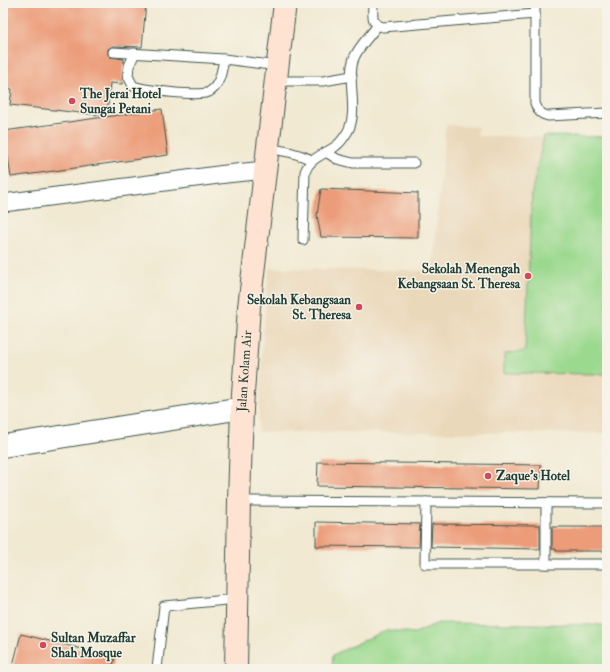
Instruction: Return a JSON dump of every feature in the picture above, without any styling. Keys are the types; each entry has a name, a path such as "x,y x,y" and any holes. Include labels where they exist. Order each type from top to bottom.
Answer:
{"main road":[{"name":"Jalan Kolam Air","path":"236,669 242,408 249,307 285,3"}],"street":[{"path":"3,202 265,170"},
{"path":"3,446 242,408"}],"lane":[{"path":"374,3 374,22 377,26 383,27 535,14"},
{"path":"535,3 535,103 537,109 541,114 548,116 607,113"},
{"path":"303,240 305,172 307,166 312,160 337,145 352,121 352,76 355,57 377,26"},
{"path":"113,52 224,59 277,74 323,81 352,76"},
{"path":"135,53 129,66 128,76 133,86 143,89 200,94 209,92 217,84 222,72 224,59"},
{"path":"268,149 284,150 299,154 312,160"},
{"path":"326,152 337,159 353,163 414,163"},
{"path":"239,501 607,503"},
{"path":"426,502 425,564 607,564"},
{"path":"546,503 546,564"},
{"path":"157,669 164,606 237,599"}],"shaded area":[{"name":"Sekolah Menengah Kebangsaan St. Theresa","path":"446,125 478,127 477,136 607,137 607,433 258,432 263,333 269,268 432,271"}],"green space":[{"path":"544,136 607,137 607,374 504,373 504,354 525,351 532,191"},
{"path":"438,623 607,625 607,669 332,669 333,655 386,630 415,633"}],"building":[{"path":"6,3 146,3 142,47 113,46 108,49 108,54 110,57 124,59 122,84 110,83 107,116 10,105 12,89 3,88 3,26"},
{"path":"162,109 168,155 11,177 4,131"},
{"path":"321,189 418,193 418,238 321,237 317,215"},
{"path":"318,462 541,465 540,489 317,486"},
{"path":"316,522 420,524 419,547 316,546"},
{"path":"432,524 539,525 540,549 431,547"},
{"path":"552,527 607,527 607,551 556,551 556,549 552,549"},
{"name":"Sultan Muzaffar Shah Mosque","path":"21,634 115,657 112,669 12,669"}],"place":[{"name":"The Jerai Hotel Sungai Petani","path":"72,101"},
{"name":"Sekolah Menengah Kebangsaan St. Theresa","path":"528,276"},
{"name":"Sekolah Kebangsaan St. Theresa","path":"359,307"},
{"name":"Zaque's Hotel","path":"488,476"},
{"name":"Sultan Muzaffar Shah Mosque","path":"43,645"}]}
